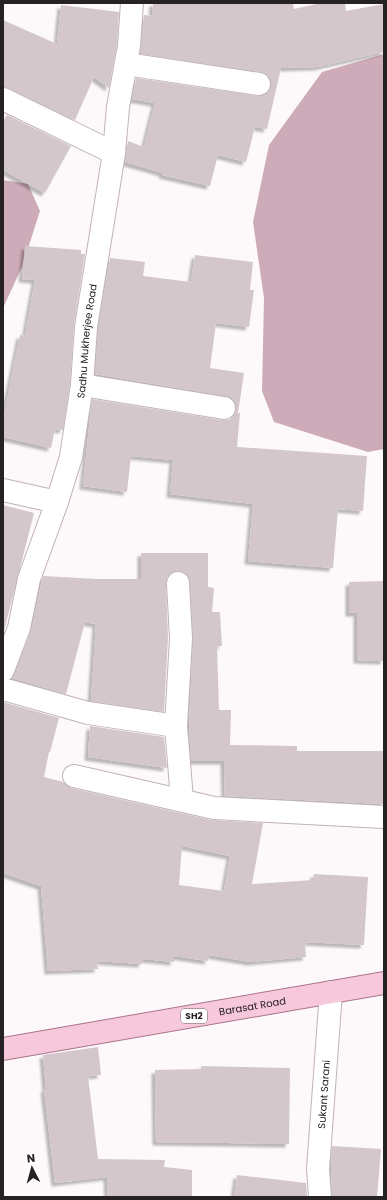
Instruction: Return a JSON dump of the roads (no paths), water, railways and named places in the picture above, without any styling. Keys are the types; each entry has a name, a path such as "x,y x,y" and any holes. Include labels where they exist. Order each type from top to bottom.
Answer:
{"main road":[{"name":"Barasat Road","path":"3,1049 384,983"}],"street":[{"name":"Sadhu Mukherjee Road","path":"3,670 11,626 57,502 70,457 82,385 86,327 114,153 118,107 126,64 132,3"},
{"path":"126,64 259,84"},
{"path":"3,99 114,153"},
{"path":"82,385 224,408"},
{"path":"3,490 57,502"},
{"path":"178,583 181,638 176,726 182,800"},
{"path":"3,688 88,713 176,726"},
{"path":"74,776 214,808 384,817"},
{"name":"Sukant Sarani","path":"315,1195 331,992"}]}
